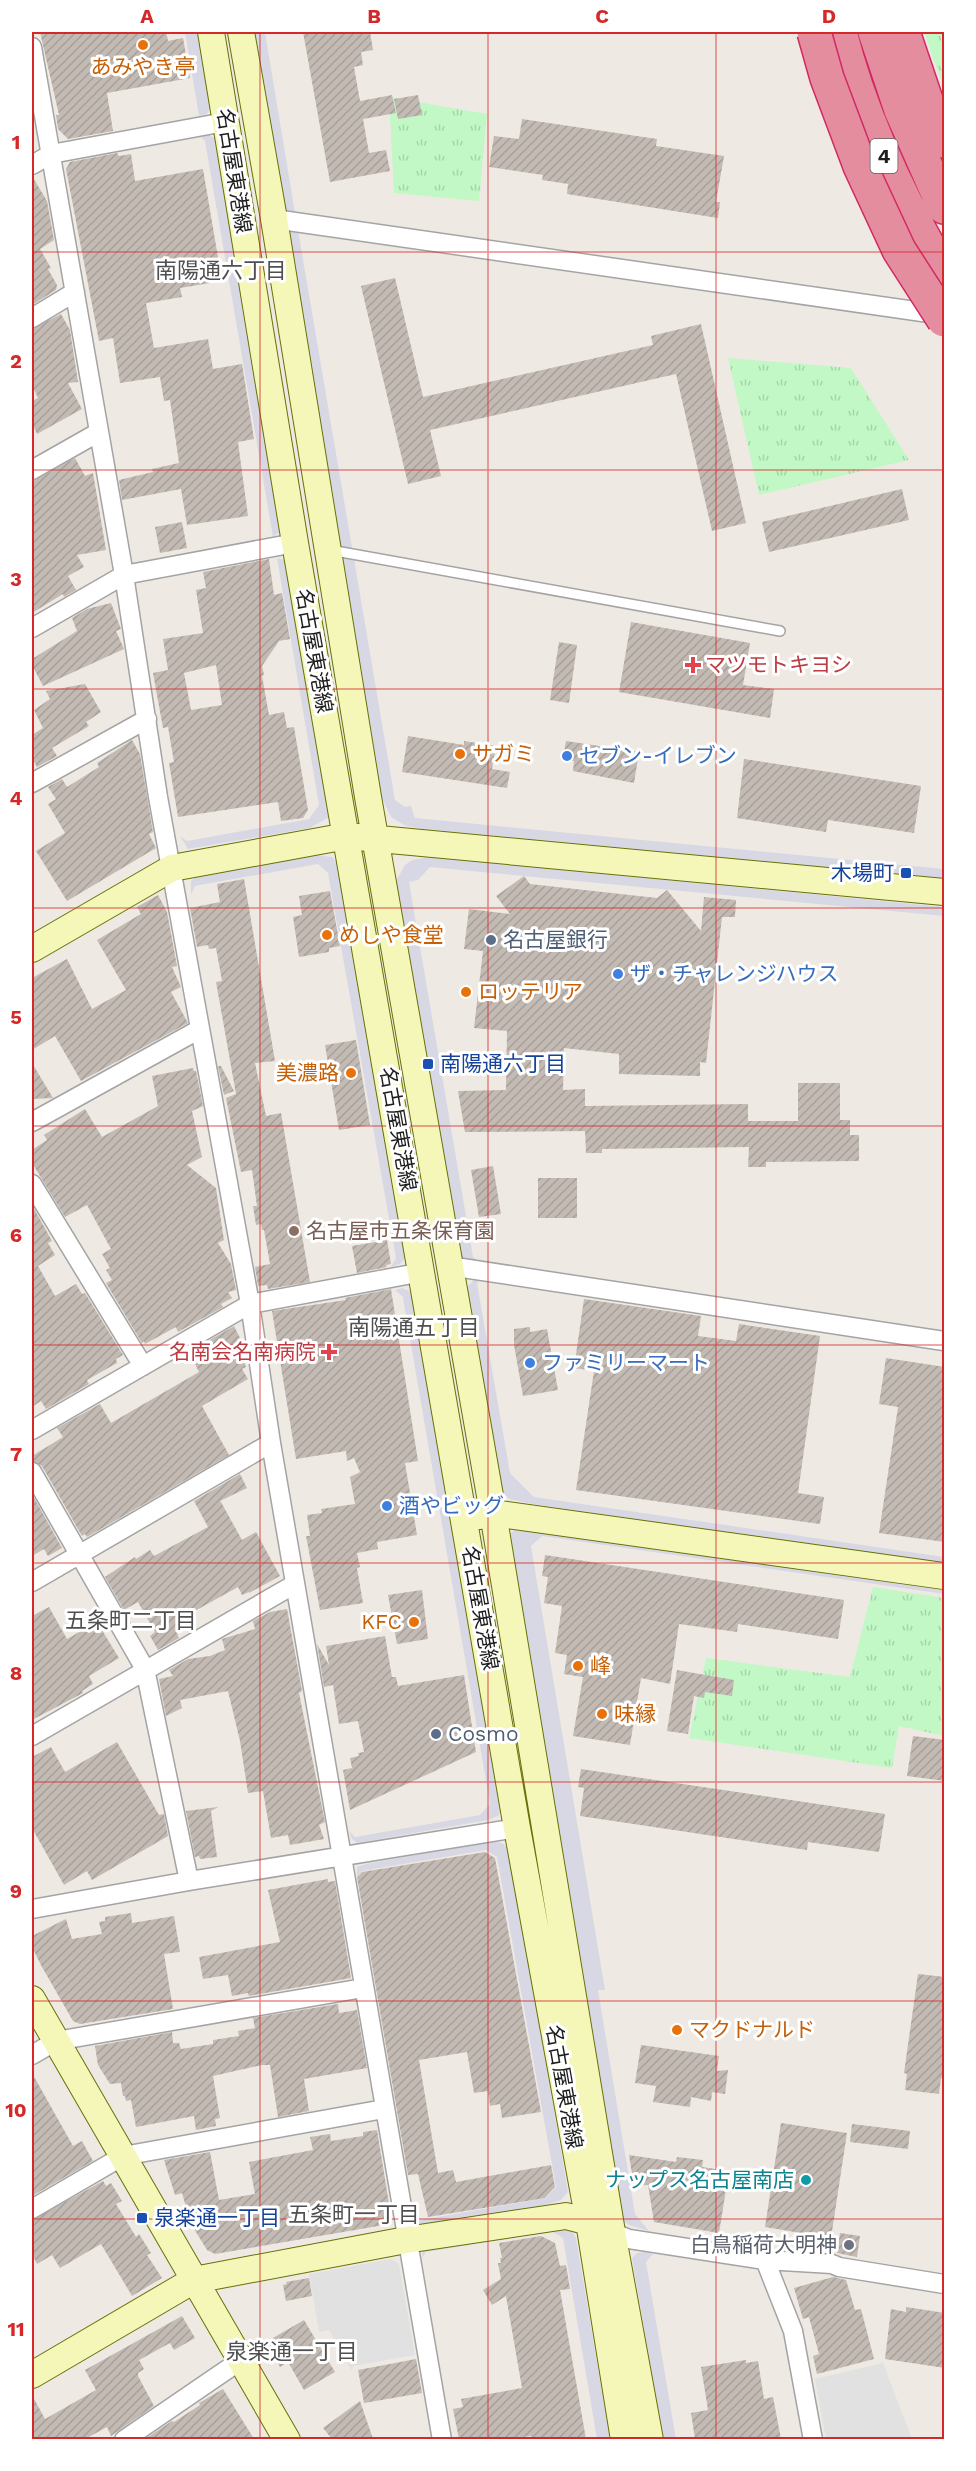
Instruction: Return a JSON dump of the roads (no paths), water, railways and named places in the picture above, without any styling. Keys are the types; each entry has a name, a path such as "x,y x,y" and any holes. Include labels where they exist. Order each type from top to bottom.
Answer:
{"highway":[{"path":"814,32 827,78 860,166 899,250 945,318"},
{"name":"4","path":"840,32 873,130 899,191 945,274"},
{"name":"4","path":"875,32 901,110 945,207"},
{"path":"903,32 927,103 945,141"}],"main road":[{"name":"名古屋東港線","path":"211,32 295,543 423,1272 517,1828 589,2222 624,2439"},
{"name":"名古屋東港線","path":"240,32 274,219 376,839 493,1513 612,2232 650,2439"},
{"path":"32,949 172,868 347,836 945,892"},
{"path":"464,1518 493,1513 945,1576"},
{"path":"32,1999 287,2439"},
{"path":"32,2375 194,2280 406,2240 566,2216 589,2222"}],"street":[{"path":"32,47 124,575 158,797 250,1304 271,1443 363,1988 442,2439"},
{"path":"32,165 51,154 225,122"},
{"path":"274,219 945,318"},
{"path":"32,318 75,292"},
{"path":"32,470 99,432"},
{"path":"32,628 124,575 295,543"},
{"path":"32,783 147,719"},
{"path":"32,1122 200,1029"},
{"path":"32,1184 143,1366"},
{"path":"449,1266 945,1341"},
{"path":"32,1430 250,1304 423,1272"},
{"path":"32,1582 271,1443"},
{"path":"32,1472 145,1670 189,1881"},
{"path":"32,1736 295,1584"},
{"path":"32,1910 189,1881 517,1828"},
{"path":"32,2055 56,2041 363,1988"},
{"path":"32,2209 123,2156 384,2109"},
{"path":"589,2222 629,2239 765,2260 832,2264 945,2284"},
{"path":"765,2260 793,2331 813,2439"},
{"path":"124,2439 241,2360"}],"lane":[{"path":"327,549 780,631"}],"place":[{"name":"あみやき亭","path":"143,45"},
{"name":"マツモトキヨシ","path":"693,665"},
{"name":"サガミ","path":"460,754"},
{"name":"セブン-イレブン","path":"567,756"},
{"name":"木場町","path":"906,873"},
{"name":"めしや食堂","path":"327,935"},
{"name":"名古屋銀行","path":"491,940"},
{"name":"ザ・チャレンジハウス","path":"618,974"},
{"name":"ロッテリア","path":"466,992"},
{"name":"南陽通六丁目","path":"428,1064"},
{"name":"美濃路","path":"351,1073"},
{"name":"名古屋市五条保育園","path":"294,1231"},
{"name":"名南会名南病院","path":"329,1352"},
{"name":"ファミリーマート","path":"530,1363"},
{"name":"酒やビッグ","path":"387,1506"},
{"name":"KFC","path":"414,1622"},
{"name":"峰","path":"578,1666"},
{"name":"味縁","path":"602,1714"},
{"name":"Cosmo","path":"436,1734"},
{"name":"マクドナルド","path":"677,2030"},
{"name":"ナップス名古屋南店","path":"806,2180"},
{"name":"泉楽通一丁目","path":"142,2218"},
{"name":"白鳥稲荷大明神","path":"849,2245"}],"district":[{"name":"南陽通六丁目","path":"221,270"},
{"name":"南陽通五丁目","path":"414,1327"},
{"name":"五条町二丁目","path":"131,1620"},
{"name":"五条町一丁目","path":"354,2214"},
{"name":"泉楽通一丁目","path":"292,2351"}]}
